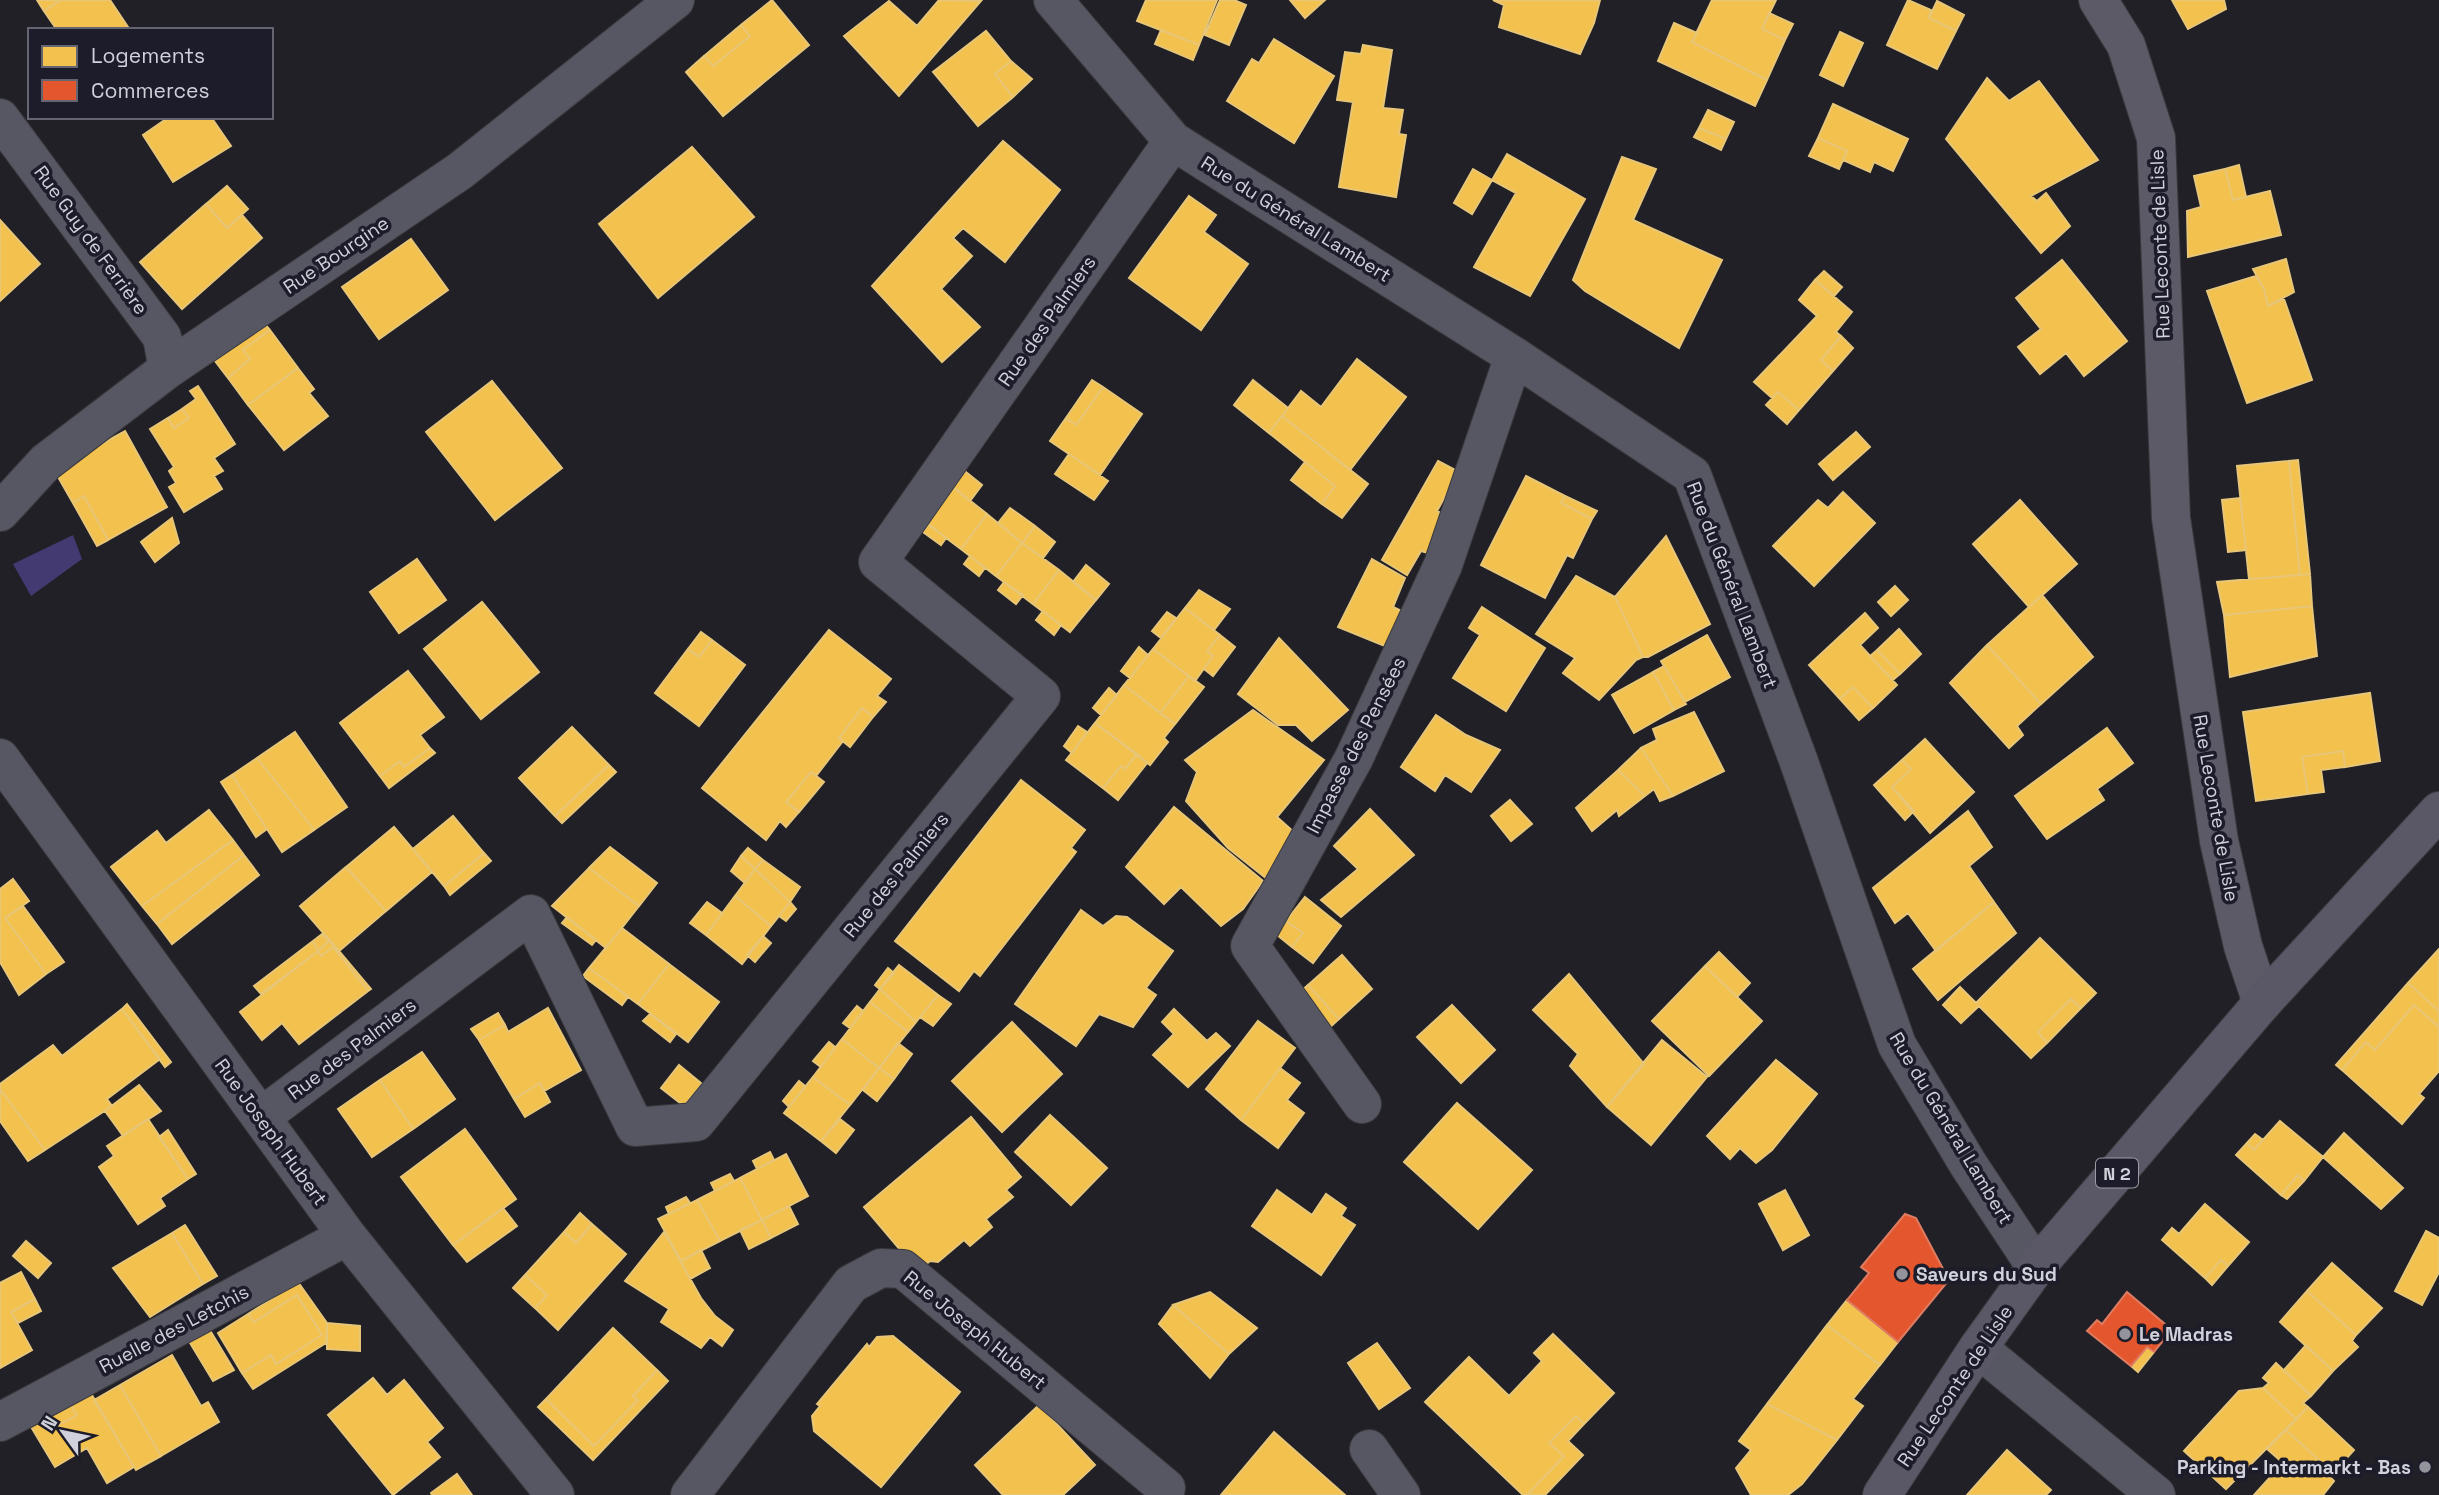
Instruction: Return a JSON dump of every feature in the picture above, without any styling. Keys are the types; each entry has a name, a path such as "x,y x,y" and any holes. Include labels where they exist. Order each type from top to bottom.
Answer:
{"main road":[{"name":"Rue Leconte de Lisle","path":"1882,1495 1978,1348 2036,1267 2262,1003 2243,946 2219,841 2171,518 2156,138 2126,45 2098,0"},
{"name":"N 2","path":"2262,1003 2439,811"}],"street":[{"name":"Rue Bourgine","path":"0,512 46,462 168,369 460,171 675,0"},
{"name":"Rue du Général Lambert","path":"1053,0 1173,141 1514,356 1692,475 1799,762 1897,1045 1968,1164 2036,1267"},
{"name":"Rue Guy de Ferrière","path":"0,118 162,337 168,369"},
{"name":"Rue des Palmiers","path":"261,1117 531,914 635,1127 696,1122 1041,696 878,562 1173,141"},
{"name":"Impasse des Pensées","path":"1362,1104 1250,946 1354,758 1443,565 1514,356"},
{"name":"Rue Joseph Hubert","path":"0,758 347,1236 555,1495"},
{"name":"Ruelle des Letchis","path":"0,1422 347,1236"},
{"name":"Rue Joseph Hubert","path":"690,1495 851,1283 881,1268 903,1269 1166,1488"},
{"path":"1978,1348 2155,1495"},
{"path":"1369,1448 1401,1495"}],"shaded area":[{"path":"73,535 82,559 31,596 13,564"}],"building: Logements":[{"path":"37,0 61,0 44,11"},
{"path":"61,0 110,0 129,28 56,28 44,11"},
{"path":"772,0 809,45 723,116 686,72 704,56 713,66 750,36 741,25"},
{"path":"939,0 981,1 899,96 844,36 889,1 917,26"},
{"path":"1146,0 1217,0 1199,45 1137,21"},
{"path":"1220,0 1234,0 1246,5 1229,45 1205,35"},
{"path":"1290,0 1325,0 1305,18"},
{"path":"1493,0 1600,0 1594,23 1580,54 1499,27 1504,5"},
{"path":"1712,0 1776,0 1762,29 1785,40 1767,80 1692,42"},
{"path":"1908,0 1931,10 1929,18 1956,31 1937,69 1887,45"},
{"path":"2172,0 2224,0 2226,9 2188,29"},
{"path":"1937,1 1964,15 1956,31 1929,18"},
{"path":"1769,13 1793,24 1785,40 1762,29"},
{"path":"1674,23 1697,33 1692,42 1767,80 1755,106 1658,61"},
{"path":"741,25 750,36 713,66 704,56"},
{"path":"1161,30 1199,45 1193,60 1155,44"},
{"path":"986,31 1011,61 995,74 1013,97 978,126 933,72"},
{"path":"1840,32 1863,43 1843,86 1820,75"},
{"path":"1274,39 1334,76 1294,143 1227,101 1252,59 1259,63"},
{"path":"1363,45 1392,50 1383,108 1403,110 1399,134 1406,135 1396,197 1339,187 1353,102 1337,100 1345,52 1361,54"},
{"path":"1011,61 1032,79 1013,97 995,74"},
{"path":"1987,78 2009,101 2039,81 2098,160 2031,196 2037,201 2046,193 2070,226 2041,253 1946,139"},
{"path":"1833,104 1908,139 1893,171 1874,162 1870,172 1843,160 1847,151 1818,138"},
{"path":"1708,110 1734,122 1726,139 1699,128"},
{"path":"166,119 212,119 231,146 173,182 143,135"},
{"path":"1699,128 1726,139 1721,150 1694,137"},
{"path":"1818,138 1847,151 1839,169 1809,156"},
{"path":"1003,141 1060,190 1005,262 963,228 953,238 972,256 941,289 980,327 942,362 872,286"},
{"path":"692,147 754,217 658,298 599,224"},
{"path":"1507,154 1585,199 1530,296 1474,267 1516,193 1492,180"},
{"path":"1622,157 1656,169 1633,220 1722,260 1679,348 1585,291 1573,280"},
{"path":"2239,165 2246,197 2233,200 2225,169"},
{"path":"1473,169 1492,180 1472,214 1454,203"},
{"path":"2225,169 2233,200 2270,191 2281,235 2188,257 2187,211 2201,207 2194,176"},
{"path":"227,186 248,209 227,228 206,204"},
{"path":"1189,196 1216,215 1204,232 1248,264 1201,330 1129,278"},
{"path":"206,204 227,228 242,215 262,238 182,309 140,262"},
{"path":"0,220 40,264 0,301"},
{"path":"411,239 448,290 379,339 342,287"},
{"path":"2286,259 2294,292 2268,306 2264,289 2253,269"},
{"path":"2062,260 2127,341 2084,376 2066,353 2040,374 2018,347 2041,329 2016,298"},
{"path":"1824,271 1842,287 1834,296 1815,280"},
{"path":"2256,276 2264,289 2268,306 2284,299 2312,380 2247,403 2207,291"},
{"path":"1815,280 1852,312 1836,332 1841,336 1821,360 1833,371 1799,410 1778,392 1772,398 1754,382 1817,316 1799,300"},
{"path":"264,323 270,330 243,350 250,359 228,378 215,361"},
{"path":"270,330 298,368 248,405 228,378 250,359 243,350"},
{"path":"1841,336 1853,348 1833,371 1821,360"},
{"path":"1357,359 1406,397 1350,470 1282,416 1301,391 1321,407"},
{"path":"298,368 314,389 309,393 328,416 284,450 248,405"},
{"path":"1092,380 1103,387 1076,425 1066,418"},
{"path":"1253,380 1288,408 1269,433 1234,405"},
{"path":"492,381 562,468 495,520 426,432"},
{"path":"198,386 235,444 214,458 223,471 214,476 222,489 184,512 169,487 176,483 169,471 174,467 150,429 168,418 174,428 189,418 182,409 196,399 190,391"},
{"path":"1103,387 1142,414 1100,475 1050,441 1066,418 1076,425"},
{"path":"1778,392 1799,410 1787,424 1766,405"},
{"path":"182,409 189,418 174,428 168,418"},
{"path":"1282,416 1368,484 1342,518 1322,504 1335,486 1269,433"},
{"path":"125,431 167,507 108,540 84,496 73,503 54,470"},
{"path":"1856,432 1870,447 1833,480 1819,464"},
{"path":"1069,454 1108,481 1094,500 1055,474"},
{"path":"2298,460 2310,574 2300,575 2289,461"},
{"path":"1438,461 1459,472 1437,511 1448,517 1428,553 1421,551 1407,575 1382,560"},
{"path":"2289,461 2300,575 2249,579 2237,466"},
{"path":"1305,462 1335,486 1322,504 1291,480"},
{"path":"961,468 982,485 970,501 949,484"},
{"path":"1526,476 1565,496 1561,503 1592,519 1573,558 1567,555 1545,598 1481,565"},
{"path":"949,484 987,514 961,549 921,519"},
{"path":"1843,492 1875,523 1814,586 1773,546 1818,500 1828,508"},
{"path":"84,496 108,540 97,546 73,503"},
{"path":"1565,496 1597,511 1592,519 1561,503"},
{"path":"2240,498 2246,550 2228,552 2222,500"},
{"path":"2020,500 2077,564 2029,607 1973,544"},
{"path":"1010,508 1035,526 1022,543 998,523"},
{"path":"987,514 1022,543 996,576 961,549"},
{"path":"172,518 179,543 155,562 141,542"},
{"path":"929,524 946,538 941,545 923,532"},
{"path":"1035,526 1055,542 1043,558 1022,543"},
{"path":"1666,536 1710,624 1648,657 1643,657 1615,597"},
{"path":"1022,543 1059,570 1033,604 996,576"},
{"path":"970,556 985,568 979,576 964,564"},
{"path":"417,559 446,600 399,633 370,592"},
{"path":"1372,559 1405,578 1393,607 1406,613 1392,649 1338,627"},
{"path":"1086,565 1109,584 1096,600 1073,582"},
{"path":"1059,570 1096,600 1070,632 1033,604"},
{"path":"2310,574 2312,606 2224,615 2217,582"},
{"path":"1576,576 1615,597 1643,657 1636,660 1599,700 1563,673 1575,658 1536,634"},
{"path":"1004,582 1023,595 1016,604 998,590"},
{"path":"1895,586 1908,600 1891,616 1878,602"},
{"path":"1199,590 1230,609 1214,630 1185,608"},
{"path":"2042,595 2093,657 2041,704 1987,645"},
{"path":"482,602 539,672 481,719 424,649"},
{"path":"2312,606 2317,656 2230,677 2224,615"},
{"path":"1482,607 1545,648 1506,711 1453,678 1480,635 1469,628"},
{"path":"1185,608 1220,635 1207,651 1213,656 1195,681 1153,649"},
{"path":"1043,611 1061,625 1054,635 1036,620"},
{"path":"1167,612 1176,618 1161,638 1152,631"},
{"path":"1865,613 1878,628 1860,645 1897,685 1873,708 1853,687 1840,699 1809,665"},
{"path":"1899,629 1921,654 1900,674 1877,650"},
{"path":"829,630 891,679 877,696 886,702 873,717 862,708 839,738 843,741 816,776 811,772 786,802 799,812 786,827 780,821 766,840 702,788"},
{"path":"701,632 712,640 699,657 688,649"},
{"path":"1220,635 1235,647 1213,676 1204,669 1213,656 1207,651"},
{"path":"1707,635 1730,677 1685,702 1661,661"},
{"path":"1279,638 1348,710 1312,741 1296,725 1278,725 1238,694"},
{"path":"712,640 745,665 699,726 655,693 688,649 699,657"},
{"path":"1987,645 2041,704 2017,726 2023,735 2009,748 1950,683"},
{"path":"1139,647 1148,655 1130,678 1121,671"},
{"path":"1153,649 1189,676 1160,713 1124,685"},
{"path":"1877,650 1900,674 1893,680 1870,656"},
{"path":"1664,666 1686,704 1674,710 1653,672"},
{"path":"408,671 444,717 420,735 430,748 404,767 400,761 380,776 340,723"},
{"path":"1653,672 1674,710 1634,733 1612,695"},
{"path":"1189,676 1204,687 1175,724 1160,713"},
{"path":"1124,685 1175,724 1164,738 1168,742 1150,765 1095,723"},
{"path":"1853,687 1873,708 1859,720 1840,699"},
{"path":"1109,688 1117,695 1101,715 1093,708"},
{"path":"2370,693 2380,761 2345,767 2343,751 2302,757 2308,794 2256,801 2243,712"},
{"path":"862,708 873,717 850,747 839,738"},
{"path":"1253,710 1324,760 1277,817 1296,834 1267,879 1228,848 1186,801 1197,772 1185,760"},
{"path":"1694,712 1724,771 1673,796 1641,748 1657,740 1653,729"},
{"path":"1436,715 1466,735 1500,750 1471,792 1445,775 1435,791 1401,767"},
{"path":"1095,723 1137,754 1125,769 1121,766 1103,788 1066,760"},
{"path":"1078,726 1087,732 1072,753 1064,746"},
{"path":"572,727 609,765 555,816 519,778"},
{"path":"2107,728 2133,763 2097,789 2104,800 2047,839 2015,796"},
{"path":"295,732 347,807 314,830 257,758"},
{"path":"1925,739 1974,792 1930,833 1892,787 1911,769 1902,760"},
{"path":"430,748 435,753 389,788 380,776 400,761 404,767"},
{"path":"1641,748 1673,796 1660,801 1654,789 1645,796 1618,770"},
{"path":"2343,751 2345,767 2321,770 2324,792 2308,794 2302,757"},
{"path":"1137,754 1147,763 1118,800 1103,788 1121,766 1125,769"},
{"path":"257,758 314,830 282,852 232,775"},
{"path":"1902,760 1911,769 1892,787 1914,811 1905,820 1874,785"},
{"path":"609,765 616,772 562,823 555,816"},
{"path":"1618,770 1645,796 1619,816 1617,810 1592,831 1576,808"},
{"path":"811,772 824,782 799,812 786,802"},
{"path":"232,775 267,829 256,837 221,782"},
{"path":"1021,780 1085,830 1071,848 1076,852 980,976 974,971 959,991 895,941"},
{"path":"1510,800 1532,824 1511,841 1491,816"},
{"path":"1174,807 1263,881 1243,909 1221,926 1181,887 1164,904 1126,867"},
{"path":"1370,809 1414,855 1341,917 1321,900 1358,869 1334,846"},
{"path":"209,810 233,840 142,906 111,867 157,831 166,843"},
{"path":"1968,811 1992,847 1969,866 1994,902 1936,951 1908,913 1895,923 1873,888"},
{"path":"453,816 484,853 444,886 413,849"},
{"path":"394,827 432,872 386,911 346,867"},
{"path":"233,840 244,855 157,924 142,906"},
{"path":"610,847 657,883 639,906 589,868"},
{"path":"748,848 763,860 755,869 741,856"},
{"path":"484,853 491,861 450,895 444,886"},
{"path":"244,855 259,875 172,944 157,924"},
{"path":"741,856 755,869 745,883 731,871"},
{"path":"763,860 800,887 790,902 755,869"},
{"path":"346,867 386,911 339,951 300,906"},
{"path":"589,868 639,906 606,948 552,906"},
{"path":"755,869 790,902 771,926 735,896"},
{"path":"13,879 29,901 5,918 46,974 19,995 0,962 0,889"},
{"path":"735,896 771,926 742,964 706,935"},
{"path":"1305,897 1341,926 1313,963 1292,947 1303,933 1286,921"},
{"path":"707,902 722,913 706,935 690,923"},
{"path":"790,902 796,909 786,921 779,916"},
{"path":"1994,902 2016,933 1938,1000 1913,969"},
{"path":"23,906 64,962 46,974 5,918"},
{"path":"1081,910 1103,926 1116,916 1127,917 1173,951 1146,988 1156,995 1133,1027 1099,1014 1076,1046 1015,1004"},
{"path":"567,917 596,940 592,945 562,923"},
{"path":"1286,921 1303,933 1292,947 1276,934"},
{"path":"622,928 669,964 638,1004 589,968"},
{"path":"322,934 329,941 318,951 313,941"},
{"path":"763,936 771,943 755,962 747,955"},
{"path":"2040,938 2096,993 2081,1008 2071,999 2038,1032 2047,1043 2031,1058 1979,1006 1961,1023 1943,1005 1960,987 1976,1003"},
{"path":"313,941 318,951 261,994 254,986"},
{"path":"329,941 371,989 368,991 333,947 321,956 318,951"},
{"path":"333,947 368,991 299,1044 282,1023 262,1040 240,1012 318,951 321,956"},
{"path":"2439,949 2439,1011 2408,983"},
{"path":"1719,952 1750,983 1737,997 1705,966"},
{"path":"1342,955 1372,989 1339,1019 1308,985"},
{"path":"669,964 719,1002 688,1042 638,1004"},
{"path":"899,965 938,995 916,1022 880,989"},
{"path":"1705,966 1762,1021 1709,1076 1652,1021"},
{"path":"589,968 628,997 622,1005 583,976"},
{"path":"888,968 894,973 880,989 875,985"},
{"path":"1569,974 1644,1064 1607,1107 1570,1066 1578,1054 1533,1010"},
{"path":"2408,983 2439,1011 2439,1027 2414,1005 2375,1050 2366,1042 2342,1070 2336,1065"},
{"path":"1308,985 1339,1019 1329,1028 1298,994"},
{"path":"880,989 916,1022 908,1032 870,1002"},
{"path":"938,995 951,1004 933,1026 920,1017"},
{"path":"2071,999 2081,1008 2047,1043 2038,1032"},
{"path":"870,1002 908,1032 879,1068 842,1039"},
{"path":"127,1004 171,1062 165,1067 122,1009"},
{"path":"1452,1005 1495,1050 1461,1083 1417,1037"},
{"path":"2414,1005 2439,1027 2439,1071 2419,1094 2424,1098 2402,1124 2342,1070 2366,1042 2375,1050"},
{"path":"857,1006 863,1011 850,1028 843,1023"},
{"path":"548,1008 581,1070 544,1091 540,1083 514,1099 479,1040 505,1025 508,1032"},
{"path":"122,1009 160,1059 107,1099 112,1106 45,1150 0,1089 0,1084 53,1045 62,1056"},
{"path":"1174,1009 1207,1041 1216,1033 1230,1046 1188,1087 1153,1055 1174,1034 1162,1022"},
{"path":"498,1013 505,1025 479,1040 471,1029"},
{"path":"650,1014 676,1034 670,1042 643,1021"},
{"path":"1258,1021 1295,1048 1241,1120 1206,1089"},
{"path":"1012,1022 1062,1074 1002,1132 952,1081"},
{"path":"842,1039 879,1068 850,1105 813,1077"},
{"path":"1662,1040 1707,1077 1651,1145 1607,1107"},
{"path":"829,1042 835,1047 821,1067 813,1061"},
{"path":"898,1043 912,1054 894,1079 879,1068"},
{"path":"422,1052 455,1099 413,1129 380,1080"},
{"path":"1776,1060 1817,1094 1772,1150 1756,1163 1740,1148 1730,1159 1707,1136"},
{"path":"679,1065 702,1084 684,1106 661,1088"},
{"path":"879,1068 894,1079 877,1101 863,1090"},
{"path":"1280,1068 1300,1083 1287,1100 1304,1113 1278,1148 1241,1120"},
{"path":"813,1077 850,1105 821,1141 784,1113"},
{"path":"380,1080 413,1129 372,1157 338,1109"},
{"path":"799,1081 805,1086 789,1107 783,1101"},
{"path":"540,1083 550,1102 525,1117 514,1099"},
{"path":"139,1085 161,1111 123,1136 105,1111"},
{"path":"0,1089 45,1150 28,1161 0,1121"},
{"path":"1457,1103 1532,1170 1478,1229 1404,1162"},
{"path":"1050,1115 1107,1168 1071,1205 1015,1152"},
{"path":"971,1117 1021,1177 1006,1190 1013,1197 986,1219 992,1227 970,1246 964,1240 938,1262 930,1261 918,1271 864,1207"},
{"path":"148,1119 188,1179 160,1198 165,1206 138,1224 99,1167 114,1156 107,1146"},
{"path":"840,1119 854,1130 836,1153 821,1141"},
{"path":"2280,1121 2323,1157 2304,1181 2298,1175 2281,1195 2236,1155 2247,1143 2254,1150"},
{"path":"465,1129 516,1199 453,1245 401,1177"},
{"path":"168,1130 196,1174 188,1179 159,1137"},
{"path":"2344,1133 2403,1188 2381,1209 2323,1157"},
{"path":"2255,1134 2263,1140 2254,1150 2247,1143"},
{"path":"770,1152 774,1160 757,1169 753,1161"},
{"path":"786,1154 808,1196 762,1220 740,1178"},
{"path":"730,1174 734,1181 715,1191 711,1183"},
{"path":"2298,1175 2304,1181 2287,1199 2281,1195"},
{"path":"740,1178 762,1220 720,1241 697,1200"},
{"path":"1277,1190 1312,1215 1326,1194 1346,1208 1341,1216 1355,1225 1321,1275 1252,1226"},
{"path":"1785,1190 1809,1235 1783,1250 1759,1204"},
{"path":"686,1197 690,1203 669,1214 666,1207"},
{"path":"697,1200 720,1241 681,1261 658,1219"},
{"path":"2205,1204 2249,1242 2228,1266 2221,1260 2205,1278 2162,1240 2172,1228 2179,1234"},
{"path":"789,1206 798,1224 771,1238 762,1220"},
{"path":"503,1208 517,1226 467,1262 453,1245"},
{"path":"580,1213 592,1224 576,1243 564,1232"},
{"path":"762,1220 771,1238 749,1249 740,1230"},
{"path":"592,1224 626,1254 558,1330 535,1308 547,1295 525,1275 564,1232 576,1243"},
{"path":"185,1225 217,1276 203,1284 172,1233"},
{"path":"2426,1231 2439,1238 2439,1272 2422,1305 2395,1291"},
{"path":"664,1232 701,1298 715,1316 733,1330 722,1346 710,1337 701,1348 661,1322 669,1309 625,1281"},
{"path":"172,1233 203,1284 150,1317 113,1268"},
{"path":"26,1241 51,1263 38,1278 13,1256"},
{"path":"701,1250 710,1268 690,1279 681,1261"},
{"path":"2221,1260 2228,1266 2212,1285 2205,1278"},
{"path":"2332,1263 2382,1308 2356,1335 2307,1291"},
{"path":"21,1272 35,1299 11,1312 32,1350 0,1368 0,1283"},
{"path":"525,1275 547,1295 535,1308 513,1288"},
{"path":"298,1282 327,1323 326,1343 253,1389 242,1373 271,1355 276,1364 322,1335 297,1295 254,1322 248,1314"},
{"path":"2307,1291 2356,1335 2352,1341 2358,1347 2333,1371 2280,1322"},
{"path":"1210,1292 1257,1328 1229,1354 1173,1305"},
{"path":"297,1295 322,1335 276,1364 271,1355 242,1373 218,1333 248,1314 254,1322"},
{"path":"35,1299 41,1311 18,1323 11,1312"},
{"path":"1847,1300 1898,1342 1880,1365 1827,1325"},
{"path":"1173,1305 1229,1354 1210,1378 1159,1324"},
{"path":"327,1323 360,1326 360,1351 327,1349"},
{"path":"1827,1325 1880,1365 1853,1399 1863,1406 1837,1440 1767,1404"},
{"path":"208,1327 234,1370 213,1381 187,1338"},
{"path":"613,1328 657,1370 633,1396 638,1400 594,1446 546,1399"},
{"path":"1553,1334 1614,1393 1584,1424 1576,1416 1549,1443 1564,1456 1527,1495 1523,1495 1425,1402 1469,1357 1509,1396 1542,1361 1534,1353"},
{"path":"893,1336 960,1392 881,1487 814,1431 812,1416 820,1406 817,1404 867,1344 869,1347 877,1337"},
{"path":"1377,1343 1410,1388 1379,1409 1348,1363"},
{"path":"2306,1345 2333,1371 2311,1396 2284,1370"},
{"path":"2147,1347 2154,1352 2138,1372 2131,1366"},
{"path":"172,1355 201,1406 208,1402 219,1422 161,1456 120,1385"},
{"path":"2276,1363 2311,1396 2303,1403 2308,1407 2296,1419 2263,1388 2269,1383 2263,1378"},
{"path":"657,1370 668,1381 593,1460 538,1407 546,1399 594,1446 638,1400 633,1396"},
{"path":"373,1378 387,1395 404,1380 443,1428 427,1442 440,1457 393,1495 328,1415"},
{"path":"120,1385 161,1456 136,1470 94,1400"},
{"path":"2263,1388 2296,1419 2226,1489 2184,1451 2239,1391"},
{"path":"89,1390 134,1467 107,1483 87,1448 55,1467 30,1425 49,1414 57,1426 77,1415 69,1402"},
{"path":"69,1402 77,1415 57,1426 49,1414"},
{"path":"1767,1404 1837,1440 1802,1484 1788,1495 1751,1495 1736,1468 1751,1450 1739,1441"},
{"path":"1039,1405 1095,1465 1063,1495 1003,1495 975,1465"},
{"path":"2308,1407 2354,1450 2333,1473 2286,1430"},
{"path":"1576,1416 1584,1424 1568,1441 1583,1455 1545,1495 1527,1495 1564,1456 1549,1443"},
{"path":"2286,1430 2333,1473 2330,1477 2334,1481 2323,1495 2254,1495 2283,1463 2267,1449"},
{"path":"1274,1432 1345,1495 1221,1495"},
{"path":"2007,1450 2051,1490 2046,1495 1967,1495"},
{"path":"457,1474 472,1495 432,1495 431,1493"}],"building: Commerces":[{"path":"1905,1214 1916,1218 1949,1280 1898,1342 1847,1300 1869,1273 1861,1267"},
{"path":"2127,1292 2172,1330 2154,1352 2147,1347 2131,1366 2087,1331 2097,1320 2102,1324"}],"place":[{"name":"Saveurs du Sud","path":"1902,1274"},
{"name":"Le Madras","path":"2125,1334"},
{"name":"Parking - Intermarkt - Bas","path":"2425,1467"}]}
